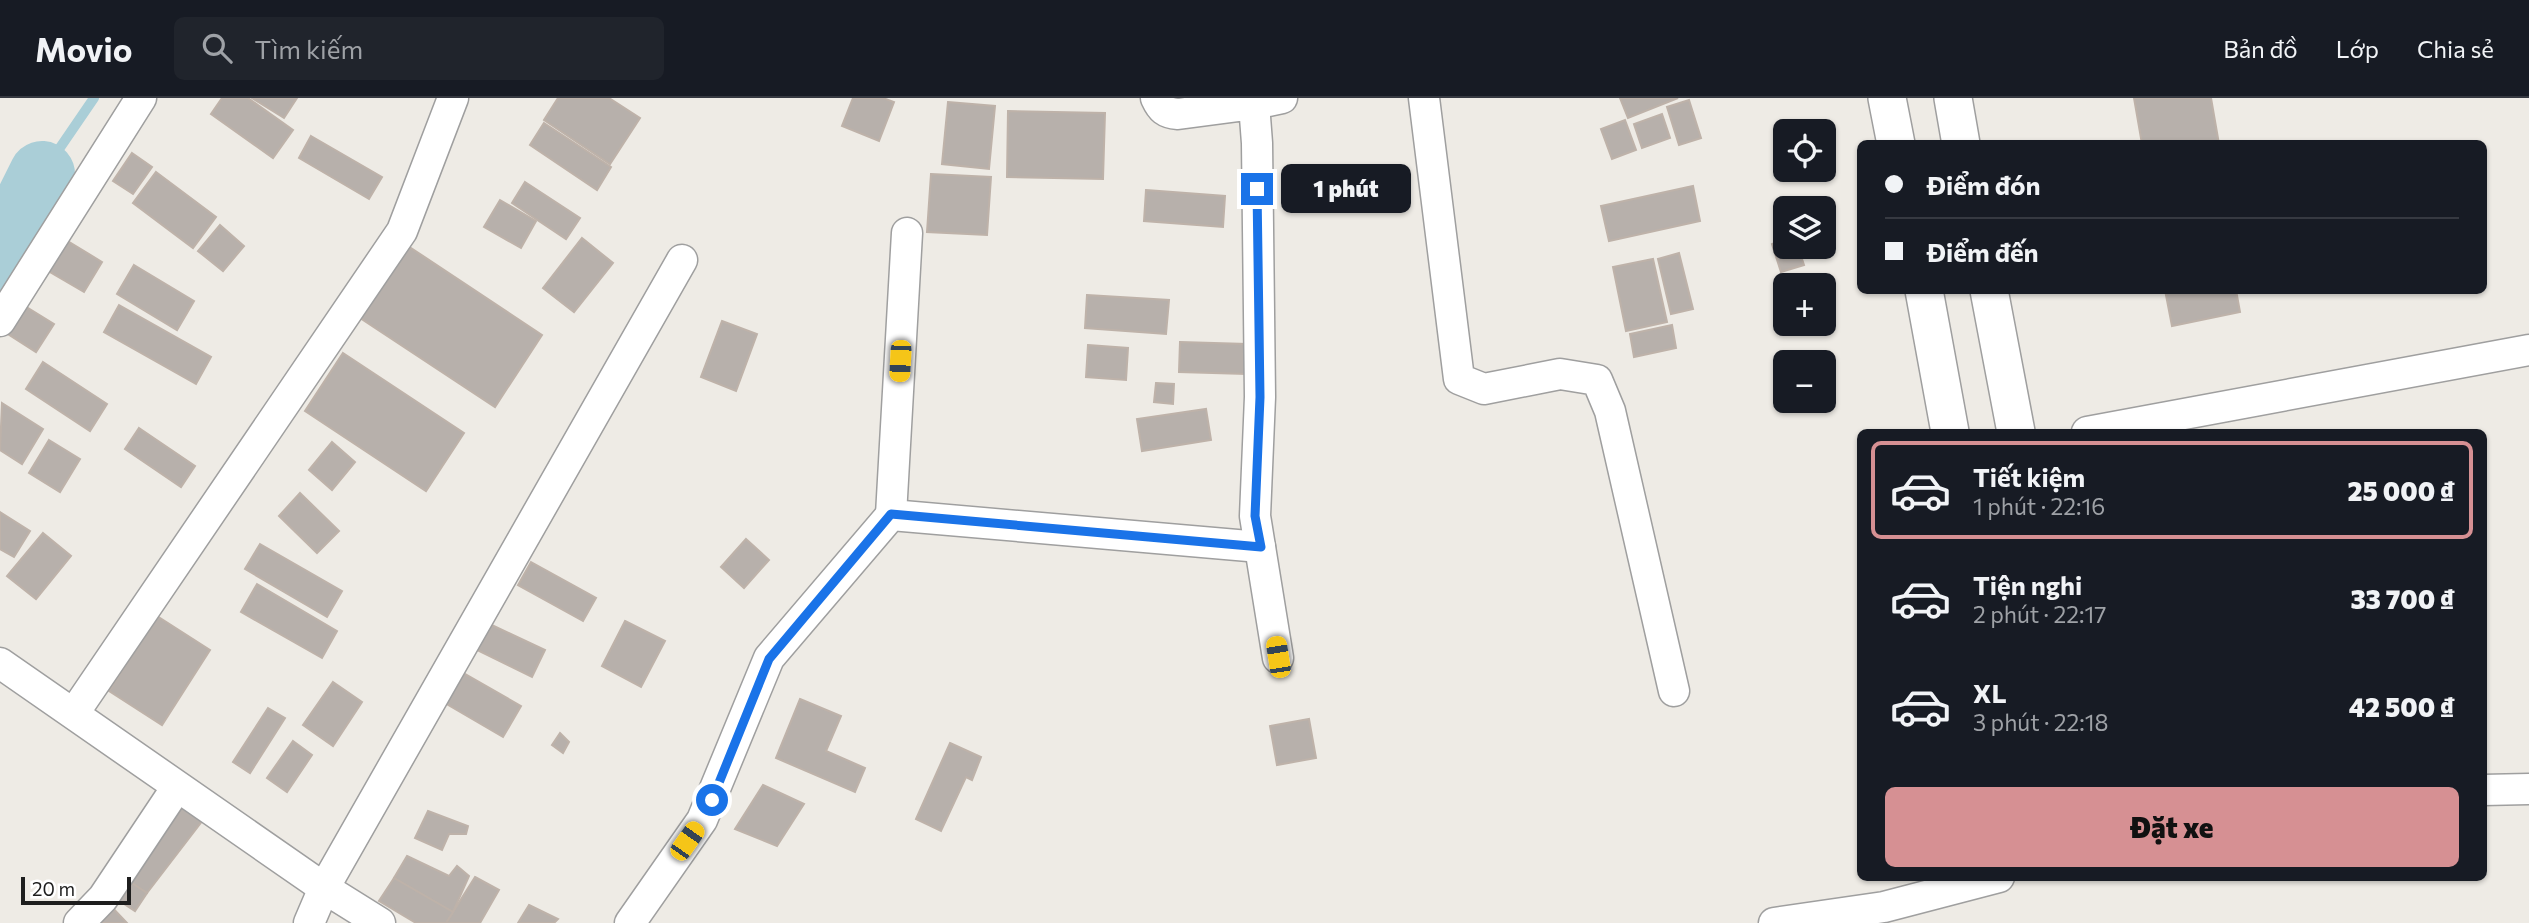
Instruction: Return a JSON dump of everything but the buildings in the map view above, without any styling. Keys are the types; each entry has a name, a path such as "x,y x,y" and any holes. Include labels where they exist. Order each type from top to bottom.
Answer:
{"street":[{"path":"0,321 141,98"},
{"path":"74,713 402,231 453,98"},
{"path":"1156,98 1161,109 1169,114 1268,101 1257,143 1260,397 1255,516 1278,657"},
{"path":"1424,98 1460,379 1484,389 1560,374 1597,380 1611,411 1674,691"},
{"path":"1888,98 1895,140"},
{"path":"1953,98 1960,140"},
{"path":"630,923 702,820 769,659 891,514 906,233"},
{"path":"309,923 324,888 682,260"},
{"path":"1925,294 1949,429"},
{"path":"1990,294 2015,429"},
{"path":"2103,429 2529,351"},
{"path":"891,514 1261,547"},
{"path":"0,663 324,888 380,923"},
{"path":"79,923 103,898 177,787"},
{"path":"2487,790 2529,789"},
{"path":"1774,923 1884,906 1983,881"}],"waterway":[{"path":"42,174 94,98"},
{"path":"0,258 42,174"}],"route":[{"path":"712,800 769,659 891,514 1261,547 1255,516 1260,397 1257,189"}]}
